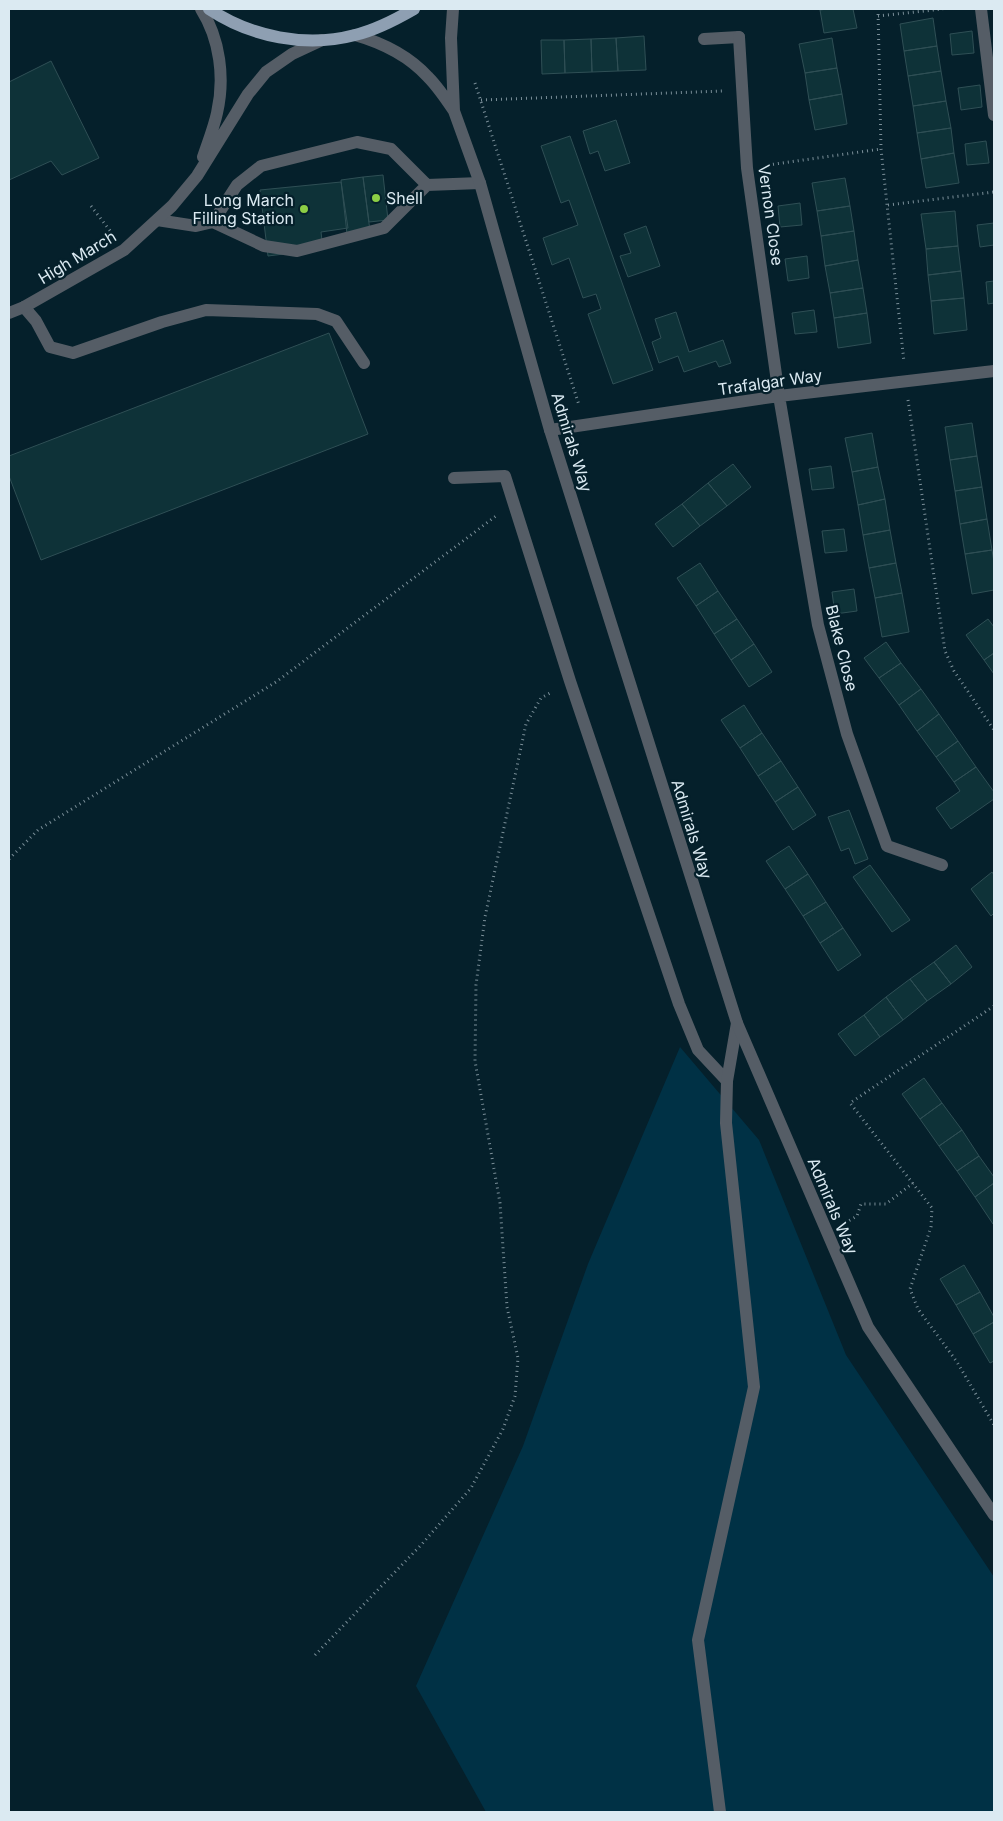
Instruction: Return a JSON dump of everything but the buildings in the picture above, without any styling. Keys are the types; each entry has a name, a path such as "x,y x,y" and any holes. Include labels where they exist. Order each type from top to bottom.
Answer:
{"main road":[{"path":"209,9 222,18 254,32 288,39 322,40 355,35 386,24 414,9"}],"street":[{"name":"High March","path":"197,176 217,113 221,84 220,62 214,34 201,9"},
{"name":"Admirals Way","path":"453,9 451,38 454,110 480,183 550,430 737,1023 868,1327 994,1515"},
{"path":"981,9 994,115"},
{"name":"Admirals Way","path":"355,35 378,42 411,62 428,77 454,110"},
{"name":"Vernon Close","path":"704,39 739,37 747,168 779,396"},
{"name":"High March","path":"9,313 24,307 124,250 172,206 197,176 248,94 266,72 292,54 322,40"},
{"path":"213,222 237,185 261,166 356,142 391,149 427,185"},
{"path":"156,220 196,226 213,222 264,246 297,251 384,228 427,185 480,183"},
{"path":"24,307 36,321 50,347 73,354 162,322 206,310 317,314 336,321 364,362"},
{"name":"Trafalgar Way","path":"550,430 779,396 994,371"},
{"name":"Blake Close","path":"779,396 818,625 847,734 887,846 942,865"},
{"path":"454,478 504,476 570,681 679,1004 698,1050 727,1081"},
{"path":"720,1812 698,1640 754,1387 726,1123 727,1081 737,1023"}],"path":[{"path":"878,16 943,9"},
{"path":"475,81 585,424"},
{"path":"481,100 742,91"},
{"path":"747,168 881,149"},
{"path":"888,205 994,192"},
{"path":"91,206 111,232"},
{"path":"9,859 38,830 276,682 500,513"},
{"path":"315,1655 416,1550 471,1488 503,1429 515,1396 518,1358 507,1307 500,1203 475,1061 476,984 485,917 526,724 541,698 570,681"},
{"path":"994,1006 850,1103 932,1208 931,1227 910,1289 918,1309 957,1362 994,1425"},
{"path":"828,1234 857,1216 861,1204 886,1204 913,1183"}],"shaded area":[{"path":"680,1047 759,1140 846,1355 994,1577 994,1812 486,1812 416,1686 523,1446 588,1264"}],"place":[{"name":"Shell","path":"376,198"},
{"name":"Long March Filling Station","path":"304,209"}]}
